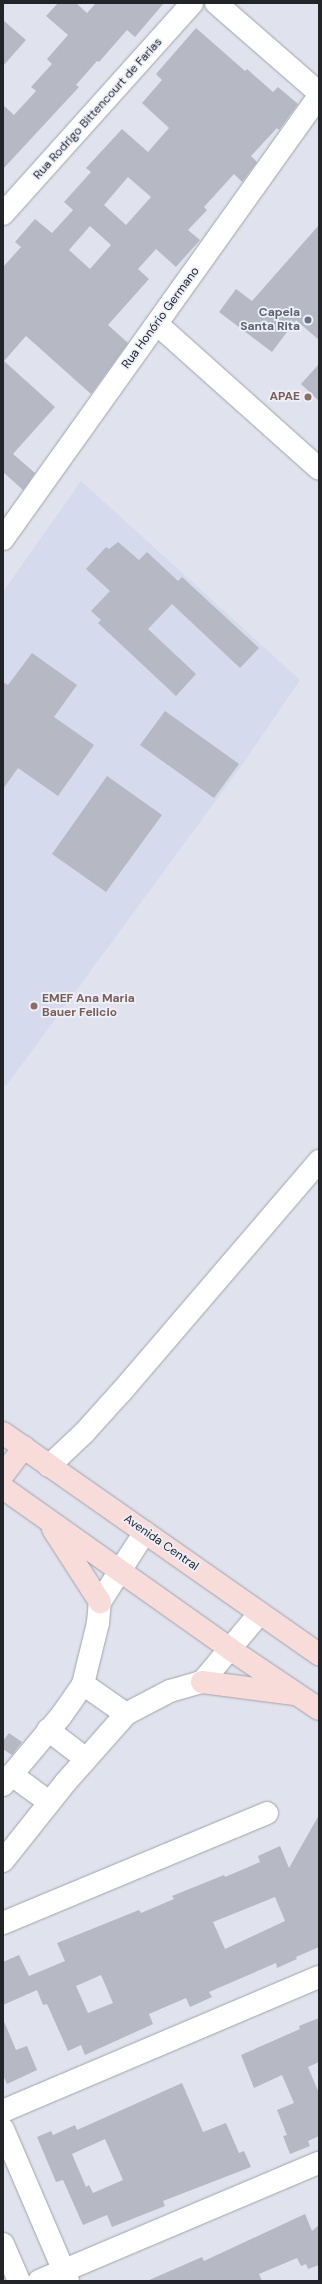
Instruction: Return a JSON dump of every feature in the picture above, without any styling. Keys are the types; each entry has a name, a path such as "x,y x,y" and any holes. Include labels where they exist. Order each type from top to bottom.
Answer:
{"main road":[{"name":"Avenida Central","path":"3,1433 319,1654"},
{"path":"3,1475 24,1448"},
{"path":"3,1488 230,1649 319,1709"},
{"path":"47,1520 100,1602"},
{"path":"202,1682 299,1695"}],"street":[{"name":"Rua Rodrigo Bittencourt de Farias","path":"3,214 192,3"},
{"path":"216,3 319,93"},
{"name":"Rua Honório Germano","path":"3,539 319,96"},
{"path":"157,324 319,469"},
{"path":"49,1466 84,1432 122,1391 319,1161"},
{"path":"49,1802 7,1780 83,1684 98,1623 100,1602 119,1570 145,1532"},
{"path":"3,1861 49,1802 126,1714 170,1691 202,1682 260,1613"},
{"path":"83,1684 126,1714"},
{"path":"48,1730 86,1759"},
{"path":"3,1923 268,1813"},
{"path":"3,2111 319,1977"},
{"path":"3,2129 65,2276"},
{"path":"39,2281 65,2276 319,2163"},
{"path":"3,2244 19,2281"}],"shaded area":[{"path":"81,481 300,680 242,765 6,1086 3,1084 3,592"}],"building":[{"path":"58,3 76,3 87,13 96,3 164,3 135,37 127,30 99,62 97,61 76,85 79,87 3,169 3,105 14,115 36,91 31,87 52,64 47,59 68,35 46,16"},
{"path":"3,20 26,40 3,66"},
{"path":"196,28 245,71 247,69 273,92 278,87 298,104 279,130 277,128 251,156 257,162 242,182 234,174 204,207 207,210 188,230 200,240 176,267 156,249 138,269 149,279 108,325 128,343 91,394 26,336 4,361 55,407 13,454 35,473 23,490 3,472 3,267 21,247 15,242 35,219 52,233 73,210 64,202 91,172 86,168 122,129 148,152 169,128 142,103 162,80 156,74","holes":["128,177 151,197 126,225 104,205","90,226 111,245 90,269 69,250"]},
{"path":"319,225 319,340 296,320 272,352 219,312 236,289 252,301"},
{"path":"319,364 319,401 301,384"},
{"path":"118,542 139,560 147,552 178,581 182,577 259,648 240,668 172,604 148,629 196,674 176,696 98,623 101,620 91,611 110,591 86,569 106,547 109,549"},
{"path":"32,653 77,685 54,717 94,745 58,796 18,768 3,789 3,682 8,685"},
{"path":"165,711 239,764 214,798 140,745"},
{"path":"107,776 162,815 106,892 52,854"},
{"path":"9,1733 22,1742 12,1755 3,1749 3,1741"},
{"path":"319,1815 319,1947 296,1957 297,1959 277,1968 276,1963 209,1992 212,1997 190,2007 186,1998 149,2014 153,2024 85,2055 81,2045 68,2051 47,2004 43,2005 37,1990 3,2005 3,1962 19,1955 29,1976 65,1961 57,1943 139,1910 141,1913 174,1899 172,1896 224,1875 225,1877 260,1862 258,1856 280,1846 289,1868","holes":["275,1897 285,1921 225,1949 213,1922","101,1975 113,2003 88,2013 76,1986"]},
{"path":"319,2018 319,2062 308,2067 319,2093 319,2136 308,2141 310,2146 290,2154 283,2136 287,2135 277,2110 294,2103 282,2075 254,2088 241,2055 300,2029 299,2026"},
{"path":"3,2019 16,2050 27,2046 37,2070 7,2084 3,2075"},
{"path":"182,2083 203,2132 226,2123 239,2153 244,2151 251,2167 163,2201 165,2206 112,2227 107,2215 83,2225 63,2180 56,2182 37,2137 51,2131 53,2135 75,2125 77,2130","holes":["105,2139 123,2180 93,2193 89,2185 86,2187 72,2154"]},
{"path":"305,2214 312,2231 319,2225 319,2265 308,2269 306,2264 301,2266 297,2258 259,2274 262,2281 147,2281 202,2257 204,2261"}],"place":[{"name":"Capela Santa Rita","path":"308,320"},
{"name":"APAE","path":"308,397"},
{"name":"EMEF Ana Maria Bauer Felicio","path":"34,1006"}]}
